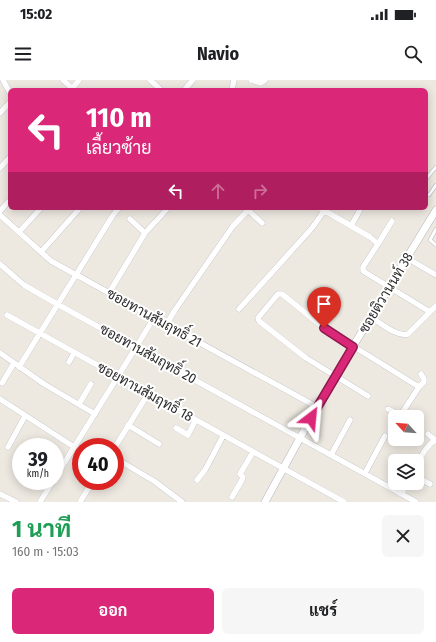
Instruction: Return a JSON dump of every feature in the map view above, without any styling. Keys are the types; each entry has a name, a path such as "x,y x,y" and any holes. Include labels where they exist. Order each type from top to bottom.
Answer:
{"street":[{"path":"3,80 8,89"},
{"path":"63,80 72,88"},
{"path":"150,80 159,88"},
{"path":"186,88 193,80"},
{"path":"251,80 261,83 265,80"},
{"path":"0,113 8,104"},
{"path":"0,168 8,159"},
{"path":"0,211 8,202"},
{"path":"19,232 39,210"},
{"path":"41,252 78,210"},
{"path":"19,367 75,275 117,210"},
{"path":"109,293 145,233 166,210"},
{"path":"166,325 233,226 247,210"},
{"path":"251,210 262,223"},
{"path":"239,309 312,228 325,210 370,237 378,244"},
{"path":"351,226 360,210"},
{"name":"ซอยติวานนท์ 38","path":"268,501 283,469 317,407 436,210"},
{"name":"ซอยทานสัมฤทธิ์ 21","path":"0,215 52,261 75,275 317,407"},
{"path":"130,219 145,233"},
{"path":"392,221 363,267 363,271 430,312"},
{"path":"407,258 436,275"},
{"name":"ซอยทานสัมฤทธิ์ 20","path":"0,264 24,285 57,304 416,502"},
{"path":"368,396 306,358 259,321 258,318 278,294 282,294 324,328 419,387"},
{"path":"371,317 400,335 408,334 436,306"},
{"name":"ซอยทานสัมฤทธิ์ 18","path":"7,315 195,421 344,502"},
{"path":"80,438 154,318"},
{"path":"0,353 44,384 95,414"},
{"path":"69,362 74,353"},
{"path":"2,383 14,363"},
{"path":"388,409 396,413 402,413 425,380 421,374"},
{"path":"79,404 91,384"},
{"path":"120,438 148,394"},
{"path":"0,399 72,446"},
{"path":"8,447 25,416"},
{"path":"331,455 350,420"},
{"path":"176,428 188,435 195,421"},
{"path":"128,425 159,444"},
{"path":"422,454 435,440 428,434"},
{"path":"197,480 205,470 223,436"},
{"path":"365,473 385,436"},
{"path":"64,463 72,450"},
{"path":"232,497 242,480 243,477 240,474 253,452"},
{"path":"124,464 182,502"},
{"path":"424,481 430,484"},
{"path":"40,502 47,490"},
{"path":"80,502 87,490"},
{"path":"0,494 16,502"}],"lane":[{"path":"428,177 436,167"},
{"path":"428,195 431,193 436,185"},
{"path":"436,229 430,240 436,245"}],"route":[{"path":"311,418 353,347 324,328"}]}
